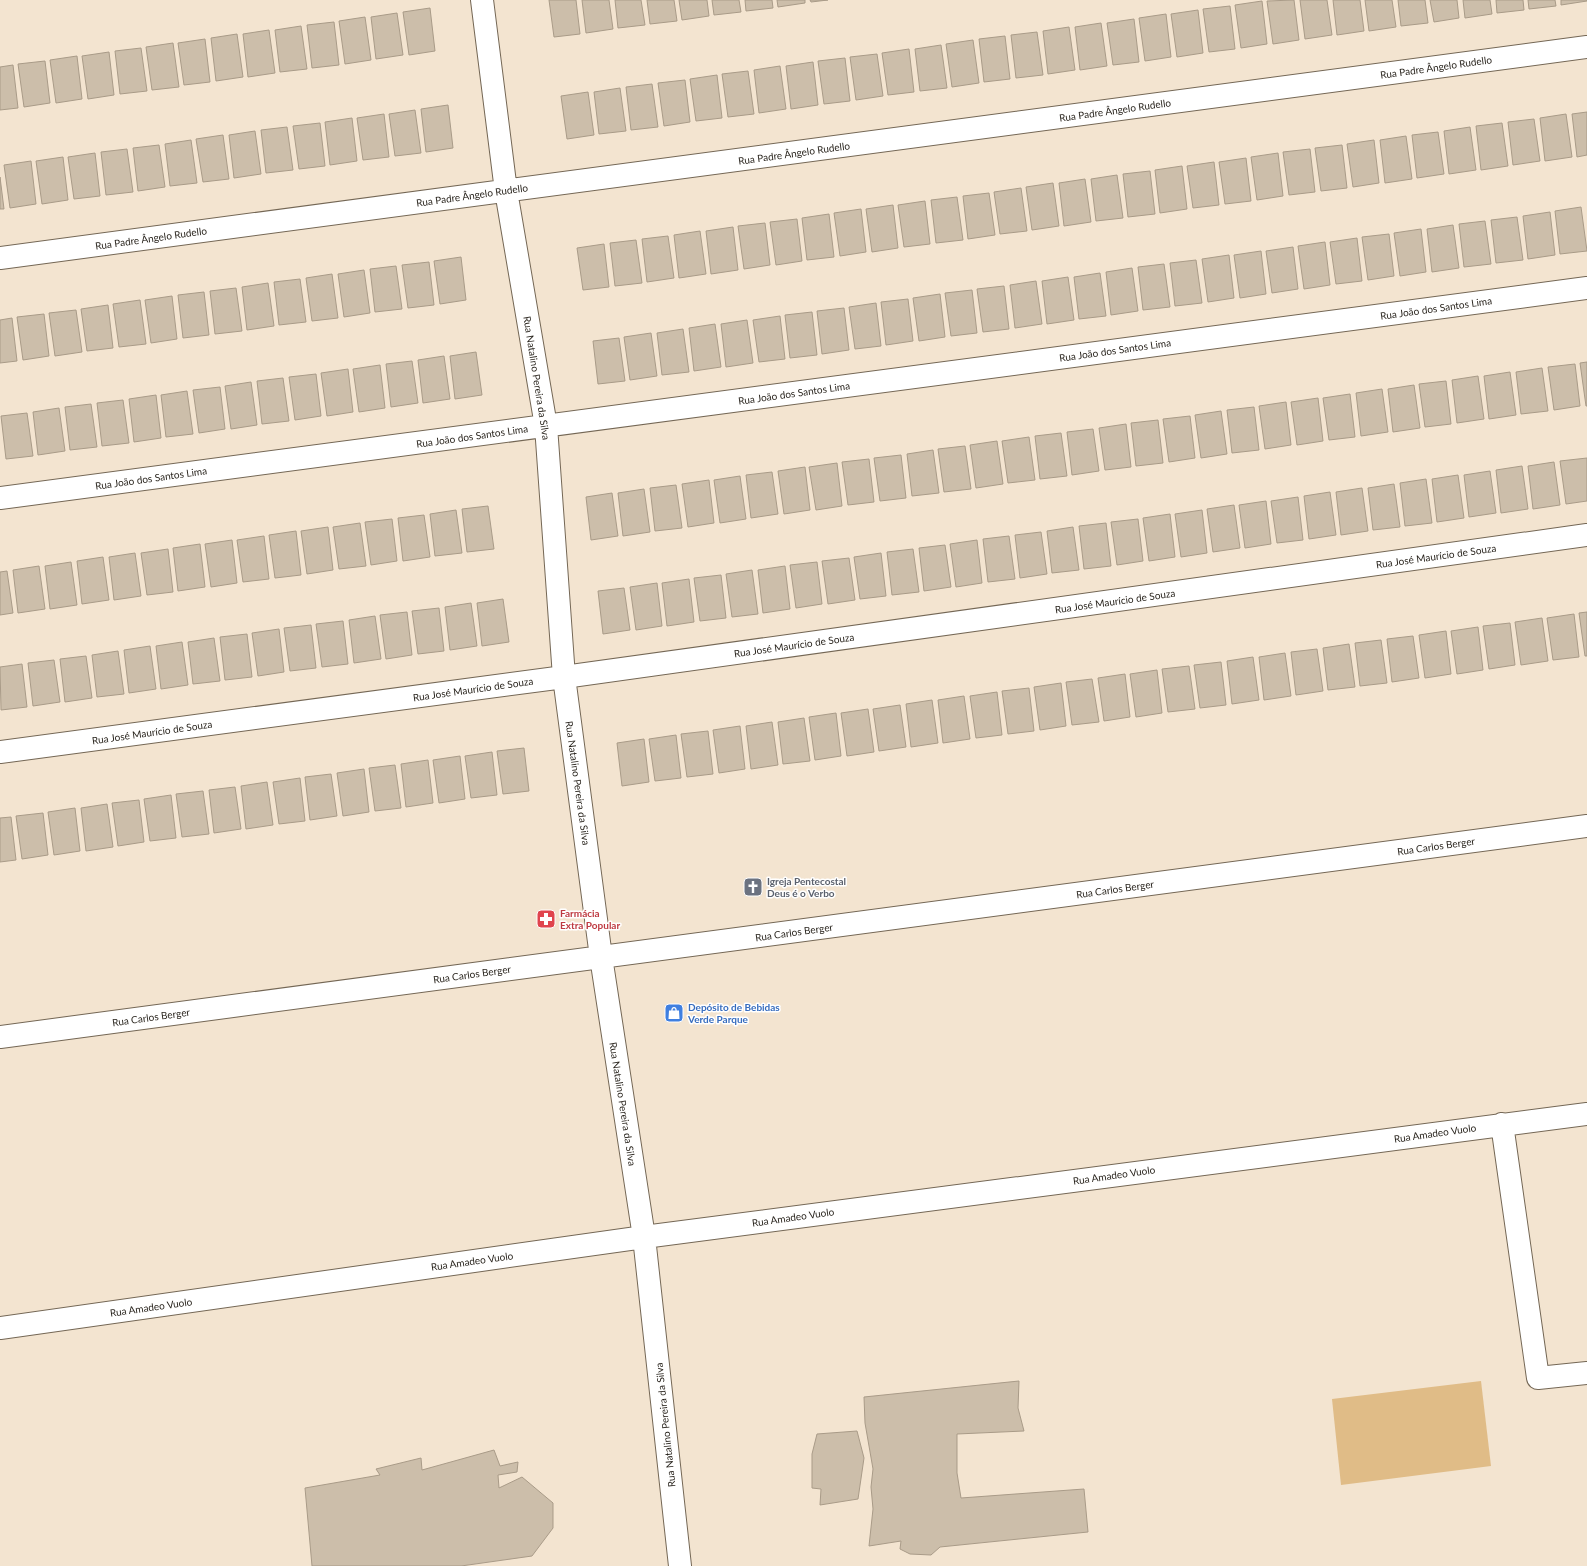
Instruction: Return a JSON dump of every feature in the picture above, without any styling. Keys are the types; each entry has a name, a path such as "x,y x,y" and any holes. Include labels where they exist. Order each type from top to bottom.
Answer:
{"street":[{"name":"Rua Natalino Pereira da Silva","path":"482,0 506,191 546,426 564,677 601,957 644,1237 680,1566"},
{"name":"Rua Padre Ângelo Rudello","path":"0,258 1587,47"},
{"name":"Rua João dos Santos Lima","path":"0,498 1587,288"},
{"name":"Rua José Maurício de Souza","path":"0,752 564,677 1587,535"},
{"name":"Rua Carlos Berger","path":"0,1037 1587,826"},
{"name":"Rua Amadeo Vuolo","path":"0,1328 644,1237 1587,1114"},
{"path":"1502,1124 1538,1378 1587,1373"}],"shaded area":[{"path":"1481,1381 1491,1466 1341,1485 1332,1399"}],"building":[{"path":"549,0 576,0 580,34 554,37"},
{"path":"582,0 609,0 613,29 586,33"},
{"path":"615,0 641,0 645,25 618,28"},
{"path":"647,0 674,0 677,21 650,24"},
{"path":"679,0 707,0 709,16 682,20"},
{"path":"712,0 739,0 741,12 714,15"},
{"path":"745,0 772,0 773,8 746,11"},
{"path":"777,0 805,0 805,3 778,7"},
{"path":"810,0 828,0 811,2"},
{"path":"1294,0 1299,40 1273,44 1267,1"},
{"path":"1300,0 1327,0 1332,35 1305,39"},
{"path":"1333,0 1360,0 1364,31 1337,35"},
{"path":"1365,0 1392,0 1396,27 1369,31"},
{"path":"1398,0 1425,0 1428,23 1401,26"},
{"path":"1430,0 1457,0 1459,18 1434,22"},
{"path":"1463,0 1490,0 1492,14 1465,18"},
{"path":"1496,0 1523,0 1524,10 1497,13"},
{"path":"1528,0 1555,0 1556,6 1529,9"},
{"path":"1561,0 1587,0 1587,1 1561,5"},
{"path":"1262,1 1267,44 1241,48 1235,5"},
{"path":"1230,6 1235,49 1209,52 1203,9"},
{"path":"430,8 435,51 409,55 403,12"},
{"path":"1198,10 1203,53 1177,57 1171,14"},
{"path":"397,13 403,55 376,59 371,17"},
{"path":"1166,14 1171,57 1145,61 1139,18"},
{"path":"365,17 371,60 345,64 339,21"},
{"path":"1134,19 1139,62 1113,65 1107,23"},
{"path":"334,22 339,65 312,68 307,25"},
{"path":"1101,23 1107,66 1080,70 1075,27"},
{"path":"301,26 307,69 280,72 275,30"},
{"path":"1069,27 1075,70 1048,74 1043,31"},
{"path":"269,30 275,73 248,77 243,34"},
{"path":"1037,32 1043,75 1016,78 1011,35"},
{"path":"237,34 243,77 216,81 211,38"},
{"path":"1005,36 1010,79 984,82 979,39"},
{"path":"205,39 210,82 184,85 178,43"},
{"path":"973,40 979,83 952,87 946,44"},
{"path":"173,43 179,87 152,90 146,47"},
{"path":"941,45 947,88 920,91 915,49"},
{"path":"141,48 147,91 120,94 115,51"},
{"path":"909,49 914,92 888,95 882,53"},
{"path":"109,52 114,95 88,99 82,56"},
{"path":"877,54 883,96 856,100 850,57"},
{"path":"77,56 82,99 56,103 50,60"},
{"path":"845,58 850,101 824,104 818,61"},
{"path":"45,61 50,103 24,107 18,64"},
{"path":"813,62 818,105 791,109 786,66"},
{"path":"13,65 18,108 0,110 0,67"},
{"path":"780,66 786,109 759,113 754,70"},
{"path":"748,71 754,114 728,117 722,74"},
{"path":"717,75 722,118 696,121 690,79"},
{"path":"685,80 690,122 664,126 658,83"},
{"path":"652,84 658,127 631,130 626,87"},
{"path":"620,88 626,131 599,134 594,92"},
{"path":"588,92 594,135 567,139 561,96"},
{"path":"448,105 453,148 426,152 421,109"},
{"path":"415,110 421,153 395,156 389,114"},
{"path":"1587,112 1587,155 1577,157 1572,114"},
{"path":"384,114 389,157 363,160 357,118"},
{"path":"1566,114 1572,157 1545,161 1540,118"},
{"path":"352,118 357,161 330,165 325,122"},
{"path":"1534,119 1540,161 1513,165 1508,122"},
{"path":"320,123 325,166 299,169 293,126"},
{"path":"1502,123 1508,166 1481,170 1476,126"},
{"path":"287,127 293,170 266,173 261,130"},
{"path":"1470,127 1476,170 1449,174 1444,131"},
{"path":"255,131 261,174 234,178 229,135"},
{"path":"1438,132 1444,174 1417,178 1412,135"},
{"path":"223,135 229,179 203,182 196,139"},
{"path":"1406,136 1412,179 1385,183 1380,140"},
{"path":"191,140 197,183 170,186 165,144"},
{"path":"1374,140 1379,183 1353,187 1347,144"},
{"path":"159,145 165,187 138,191 133,148"},
{"path":"1342,145 1347,188 1321,191 1315,148"},
{"path":"127,149 133,192 106,195 101,152"},
{"path":"1310,149 1315,192 1289,195 1283,152"},
{"path":"95,153 100,196 74,199 68,157"},
{"path":"1278,153 1283,196 1257,200 1251,157"},
{"path":"63,157 68,200 42,204 36,161"},
{"path":"1246,158 1251,201 1225,204 1219,162"},
{"path":"31,161 36,204 10,208 4,165"},
{"path":"1214,162 1219,205 1193,208 1187,166"},
{"path":"1182,166 1187,209 1160,213 1155,170"},
{"path":"1150,171 1155,214 1128,217 1123,174"},
{"path":"1117,175 1123,218 1096,221 1091,179"},
{"path":"0,177 4,209 0,209"},
{"path":"1085,179 1091,222 1064,226 1059,183"},
{"path":"1053,183 1059,226 1032,230 1026,187"},
{"path":"1021,188 1027,231 1000,234 994,192"},
{"path":"989,193 995,235 968,239 963,196"},
{"path":"957,197 963,240 936,243 931,200"},
{"path":"925,201 930,244 904,247 898,205"},
{"path":"893,205 898,248 872,252 866,209"},
{"path":"1581,207 1587,251 1560,254 1555,211"},
{"path":"861,209 866,252 840,256 834,213"},
{"path":"1550,212 1555,255 1528,259 1523,216"},
{"path":"829,214 834,257 807,260 802,218"},
{"path":"1517,217 1523,260 1496,263 1491,220"},
{"path":"797,219 802,261 776,265 770,222"},
{"path":"1485,221 1491,264 1464,267 1459,224"},
{"path":"765,223 770,265 744,269 738,226"},
{"path":"1453,225 1459,268 1432,272 1427,229"},
{"path":"733,227 738,270 711,274 706,231"},
{"path":"1421,229 1426,272 1400,276 1394,233"},
{"path":"700,231 706,274 679,278 674,235"},
{"path":"1389,234 1394,276 1368,280 1362,237"},
{"path":"668,236 674,278 647,282 642,239"},
{"path":"1357,238 1362,281 1336,284 1330,242"},
{"path":"636,240 642,283 615,286 610,243"},
{"path":"1325,242 1330,285 1304,289 1298,246"},
{"path":"604,244 609,287 583,290 577,248"},
{"path":"1293,247 1298,289 1272,293 1266,251"},
{"path":"1261,251 1266,294 1240,298 1234,255"},
{"path":"1229,255 1234,298 1208,302 1202,259"},
{"path":"461,257 466,300 440,304 434,261"},
{"path":"1196,260 1202,303 1175,306 1170,263"},
{"path":"429,262 434,305 408,308 402,265"},
{"path":"1164,264 1170,307 1143,310 1138,267"},
{"path":"396,266 402,309 375,312 370,269"},
{"path":"1132,268 1138,311 1111,315 1106,272"},
{"path":"364,270 370,313 344,317 338,274"},
{"path":"1100,273 1106,316 1079,319 1074,277"},
{"path":"332,274 338,318 312,321 306,278"},
{"path":"1068,277 1074,320 1047,324 1042,281"},
{"path":"300,279 306,322 279,325 274,282"},
{"path":"1036,281 1042,324 1015,328 1010,285"},
{"path":"268,283 274,326 247,330 242,287"},
{"path":"1004,286 1009,329 983,332 977,289"},
{"path":"236,288 242,331 215,334 210,291"},
{"path":"972,290 977,333 951,336 945,293"},
{"path":"204,292 209,335 183,338 178,295"},
{"path":"940,294 945,337 919,341 913,298"},
{"path":"172,296 177,339 151,343 145,300"},
{"path":"908,299 913,341 886,345 881,302"},
{"path":"140,300 146,344 119,347 113,304"},
{"path":"876,303 881,346 855,349 849,307"},
{"path":"108,305 113,348 87,351 81,309"},
{"path":"844,308 849,350 822,354 817,311"},
{"path":"76,310 82,352 55,356 49,313"},
{"path":"812,312 817,355 790,358 785,315"},
{"path":"44,314 49,356 23,360 17,317"},
{"path":"780,316 785,359 759,362 753,320"},
{"path":"12,318 17,361 0,363 0,320"},
{"path":"747,320 753,363 726,367 721,324"},
{"path":"715,324 721,367 694,371 689,328"},
{"path":"683,329 689,372 662,375 657,333"},
{"path":"651,333 657,376 630,380 624,337"},
{"path":"619,338 625,381 598,384 593,341"},
{"path":"476,352 482,395 455,399 450,356"},
{"path":"444,356 450,399 423,403 418,360"},
{"path":"412,361 418,403 391,407 386,364"},
{"path":"1587,362 1587,406 1586,406 1580,363"},
{"path":"1575,364 1580,406 1554,410 1548,367"},
{"path":"380,365 385,408 359,412 353,369"},
{"path":"1542,368 1548,411 1521,414 1516,372"},
{"path":"348,369 353,412 327,416 321,373"},
{"path":"1510,372 1516,415 1489,419 1484,376"},
{"path":"316,374 321,416 295,420 289,377"},
{"path":"1478,376 1484,419 1457,423 1452,380"},
{"path":"283,378 289,421 262,424 257,381"},
{"path":"1446,381 1451,424 1425,427 1419,384"},
{"path":"251,382 257,425 231,429 225,386"},
{"path":"1414,385 1420,428 1393,432 1388,389"},
{"path":"220,387 225,429 199,433 193,390"},
{"path":"1382,389 1388,432 1361,436 1356,393"},
{"path":"187,391 193,434 166,437 161,395"},
{"path":"1350,394 1355,437 1329,440 1323,398"},
{"path":"156,395 161,438 134,442 129,399"},
{"path":"1318,398 1323,441 1297,445 1291,402"},
{"path":"123,400 129,443 102,446 97,403"},
{"path":"1286,402 1291,445 1265,449 1259,406"},
{"path":"91,404 97,447 70,450 65,407"},
{"path":"1254,407 1259,450 1232,453 1227,410"},
{"path":"59,408 65,451 38,455 33,412"},
{"path":"1221,411 1227,454 1201,458 1195,415"},
{"path":"27,413 33,456 6,459 1,416"},
{"path":"1190,416 1195,458 1169,462 1163,419"},
{"path":"1158,420 1163,463 1136,466 1131,423"},
{"path":"1126,424 1131,467 1105,470 1099,428"},
{"path":"1093,429 1099,471 1072,475 1067,432"},
{"path":"1061,433 1067,476 1040,479 1035,436"},
{"path":"1029,437 1035,480 1008,483 1002,441"},
{"path":"997,441 1003,484 976,488 970,445"},
{"path":"965,446 971,489 944,492 938,449"},
{"path":"933,450 939,493 912,496 907,454"},
{"path":"901,455 906,498 880,501 874,458"},
{"path":"1587,458 1587,501 1566,504 1560,461"},
{"path":"869,459 874,502 848,505 842,462"},
{"path":"1554,462 1560,505 1533,509 1528,466"},
{"path":"837,463 842,506 816,510 809,467"},
{"path":"1522,466 1528,509 1501,513 1496,470"},
{"path":"805,467 810,510 784,514 778,471"},
{"path":"1490,471 1496,513 1469,517 1464,475"},
{"path":"772,472 778,514 751,518 746,475"},
{"path":"1458,475 1464,518 1437,522 1432,479"},
{"path":"740,476 746,519 720,523 714,480"},
{"path":"1426,479 1432,523 1405,526 1400,483"},
{"path":"709,480 714,523 688,527 682,484"},
{"path":"1394,484 1400,527 1373,530 1368,488"},
{"path":"676,485 682,528 655,531 650,488"},
{"path":"1362,488 1368,531 1341,535 1336,492"},
{"path":"644,489 650,532 623,536 618,493"},
{"path":"1330,492 1336,535 1309,539 1304,496"},
{"path":"612,493 618,536 591,540 586,497"},
{"path":"1298,497 1303,540 1277,543 1271,501"},
{"path":"1266,501 1271,544 1245,548 1239,505"},
{"path":"1234,505 1240,548 1213,552 1207,509"},
{"path":"488,506 494,549 467,552 462,509"},
{"path":"456,510 462,553 435,556 430,514"},
{"path":"1202,510 1207,553 1181,557 1175,514"},
{"path":"1170,514 1175,557 1149,561 1143,518"},
{"path":"424,515 430,557 403,561 398,518"},
{"path":"392,519 397,561 371,565 365,522"},
{"path":"1138,519 1143,561 1117,565 1111,522"},
{"path":"360,523 366,566 339,569 333,527"},
{"path":"1106,523 1111,566 1084,569 1079,526"},
{"path":"328,527 333,570 307,574 301,531"},
{"path":"1073,527 1079,570 1052,573 1047,531"},
{"path":"296,531 301,575 275,578 269,535"},
{"path":"1041,532 1047,574 1020,578 1015,535"},
{"path":"264,536 269,579 243,582 237,540"},
{"path":"1009,536 1015,579 988,582 983,539"},
{"path":"232,540 237,583 211,587 205,544"},
{"path":"977,540 982,583 956,587 950,544"},
{"path":"200,544 205,587 178,591 173,548"},
{"path":"945,545 951,587 924,591 919,548"},
{"path":"168,549 173,592 147,595 141,553"},
{"path":"913,549 919,592 892,595 887,552"},
{"path":"135,553 141,596 114,600 109,557"},
{"path":"881,553 886,596 860,599 854,557"},
{"path":"103,557 109,600 82,604 77,561"},
{"path":"849,558 855,600 828,604 822,561"},
{"path":"71,562 77,605 50,609 45,566"},
{"path":"817,562 822,604 796,608 790,565"},
{"path":"39,566 45,609 18,613 13,570"},
{"path":"785,566 790,609 763,613 758,570"},
{"path":"752,570 758,614 732,617 726,574"},
{"path":"7,571 13,613 0,615 0,572"},
{"path":"721,575 726,618 700,621 694,578"},
{"path":"689,579 694,622 667,626 662,583"},
{"path":"657,583 662,626 636,630 630,587"},
{"path":"624,588 630,630 603,634 598,591"},
{"path":"503,599 509,642 482,646 477,603"},
{"path":"471,603 477,646 450,650 445,607"},
{"path":"439,608 444,651 418,654 412,611"},
{"path":"407,612 412,655 386,659 380,615"},
{"path":"1587,612 1587,656 1585,656 1579,613"},
{"path":"1574,614 1579,657 1553,660 1547,618"},
{"path":"375,616 381,659 354,663 349,620"},
{"path":"1542,618 1548,661 1521,665 1515,622"},
{"path":"343,621 348,664 322,667 316,624"},
{"path":"1510,623 1515,665 1489,669 1483,626"},
{"path":"311,625 316,668 290,671 284,628"},
{"path":"1478,627 1483,670 1457,674 1451,631"},
{"path":"279,629 284,672 258,676 252,633"},
{"path":"1446,631 1451,674 1425,678 1419,635"},
{"path":"247,634 252,677 225,680 220,637"},
{"path":"1413,636 1419,678 1392,682 1387,639"},
{"path":"214,638 220,681 193,684 188,642"},
{"path":"1381,640 1387,683 1360,686 1355,643"},
{"path":"182,642 188,685 161,689 156,646"},
{"path":"1349,644 1355,687 1328,690 1323,648"},
{"path":"150,646 156,689 129,693 124,650"},
{"path":"1317,649 1323,691 1296,695 1291,652"},
{"path":"118,651 124,694 97,697 92,655"},
{"path":"1285,653 1291,696 1264,700 1259,657"},
{"path":"86,656 92,698 65,702 60,659"},
{"path":"1253,657 1259,700 1232,704 1227,661"},
{"path":"54,660 60,702 33,706 28,663"},
{"path":"1221,662 1226,705 1200,708 1194,665"},
{"path":"22,664 27,707 1,710 0,667"},
{"path":"1189,666 1195,709 1168,712 1162,669"},
{"path":"1157,670 1162,713 1136,717 1130,674"},
{"path":"1125,674 1130,717 1104,721 1098,678"},
{"path":"1092,679 1099,722 1072,725 1066,682"},
{"path":"1061,683 1066,726 1040,730 1034,687"},
{"path":"1029,688 1034,731 1008,734 1002,691"},
{"path":"997,692 1002,735 976,738 970,696"},
{"path":"964,696 970,739 943,743 938,700"},
{"path":"932,700 938,743 911,747 906,704"},
{"path":"900,705 906,747 879,751 873,709"},
{"path":"868,709 874,752 847,756 841,713"},
{"path":"836,713 841,756 815,760 809,717"},
{"path":"804,718 810,761 783,764 778,722"},
{"path":"772,722 778,765 751,769 746,726"},
{"path":"740,726 745,769 719,773 713,730"},
{"path":"708,731 713,774 687,777 681,734"},
{"path":"676,735 681,778 655,781 649,739"},
{"path":"644,739 649,782 622,786 617,743"},
{"path":"524,748 529,791 503,794 497,751"},
{"path":"492,752 497,795 471,798 465,756"},
{"path":"460,756 465,799 439,803 433,760"},
{"path":"428,760 433,803 406,807 401,764"},
{"path":"395,765 401,808 375,811 369,768"},
{"path":"364,769 369,812 343,816 337,773"},
{"path":"331,774 337,816 310,820 305,777"},
{"path":"300,778 305,821 279,824 273,782"},
{"path":"267,782 273,825 246,829 241,786"},
{"path":"235,787 241,829 214,833 209,790"},
{"path":"203,791 209,834 182,837 176,794"},
{"path":"171,795 176,838 150,841 144,799"},
{"path":"139,800 144,842 118,846 112,803"},
{"path":"107,804 113,847 86,851 81,808"},
{"path":"75,808 80,851 54,855 48,812"},
{"path":"43,813 48,855 22,859 16,816"},
{"path":"11,817 16,860 0,862 0,818"},
{"path":"1019,1381 1018,1408 1024,1431 957,1434 957,1473 961,1498 1084,1489 1088,1532 940,1547 931,1555 910,1554 900,1549 901,1541 869,1546 873,1509 871,1487 873,1469 865,1423 864,1397"},
{"path":"857,1431 864,1458 858,1499 820,1505 821,1489 812,1488 812,1454 817,1434"},
{"path":"494,1450 500,1466 518,1462 517,1472 498,1475 499,1488 522,1477 553,1503 553,1528 532,1556 461,1566 312,1566 305,1488 380,1475 376,1469 421,1458 422,1470"}],"place":[{"name":"Igreja Pentecostal Deus é o Verbo","path":"753,887"},
{"name":"Farmácia Extra Popular","path":"546,919"},
{"name":"Depósito de Bebidas Verde Parque","path":"674,1013"}]}
